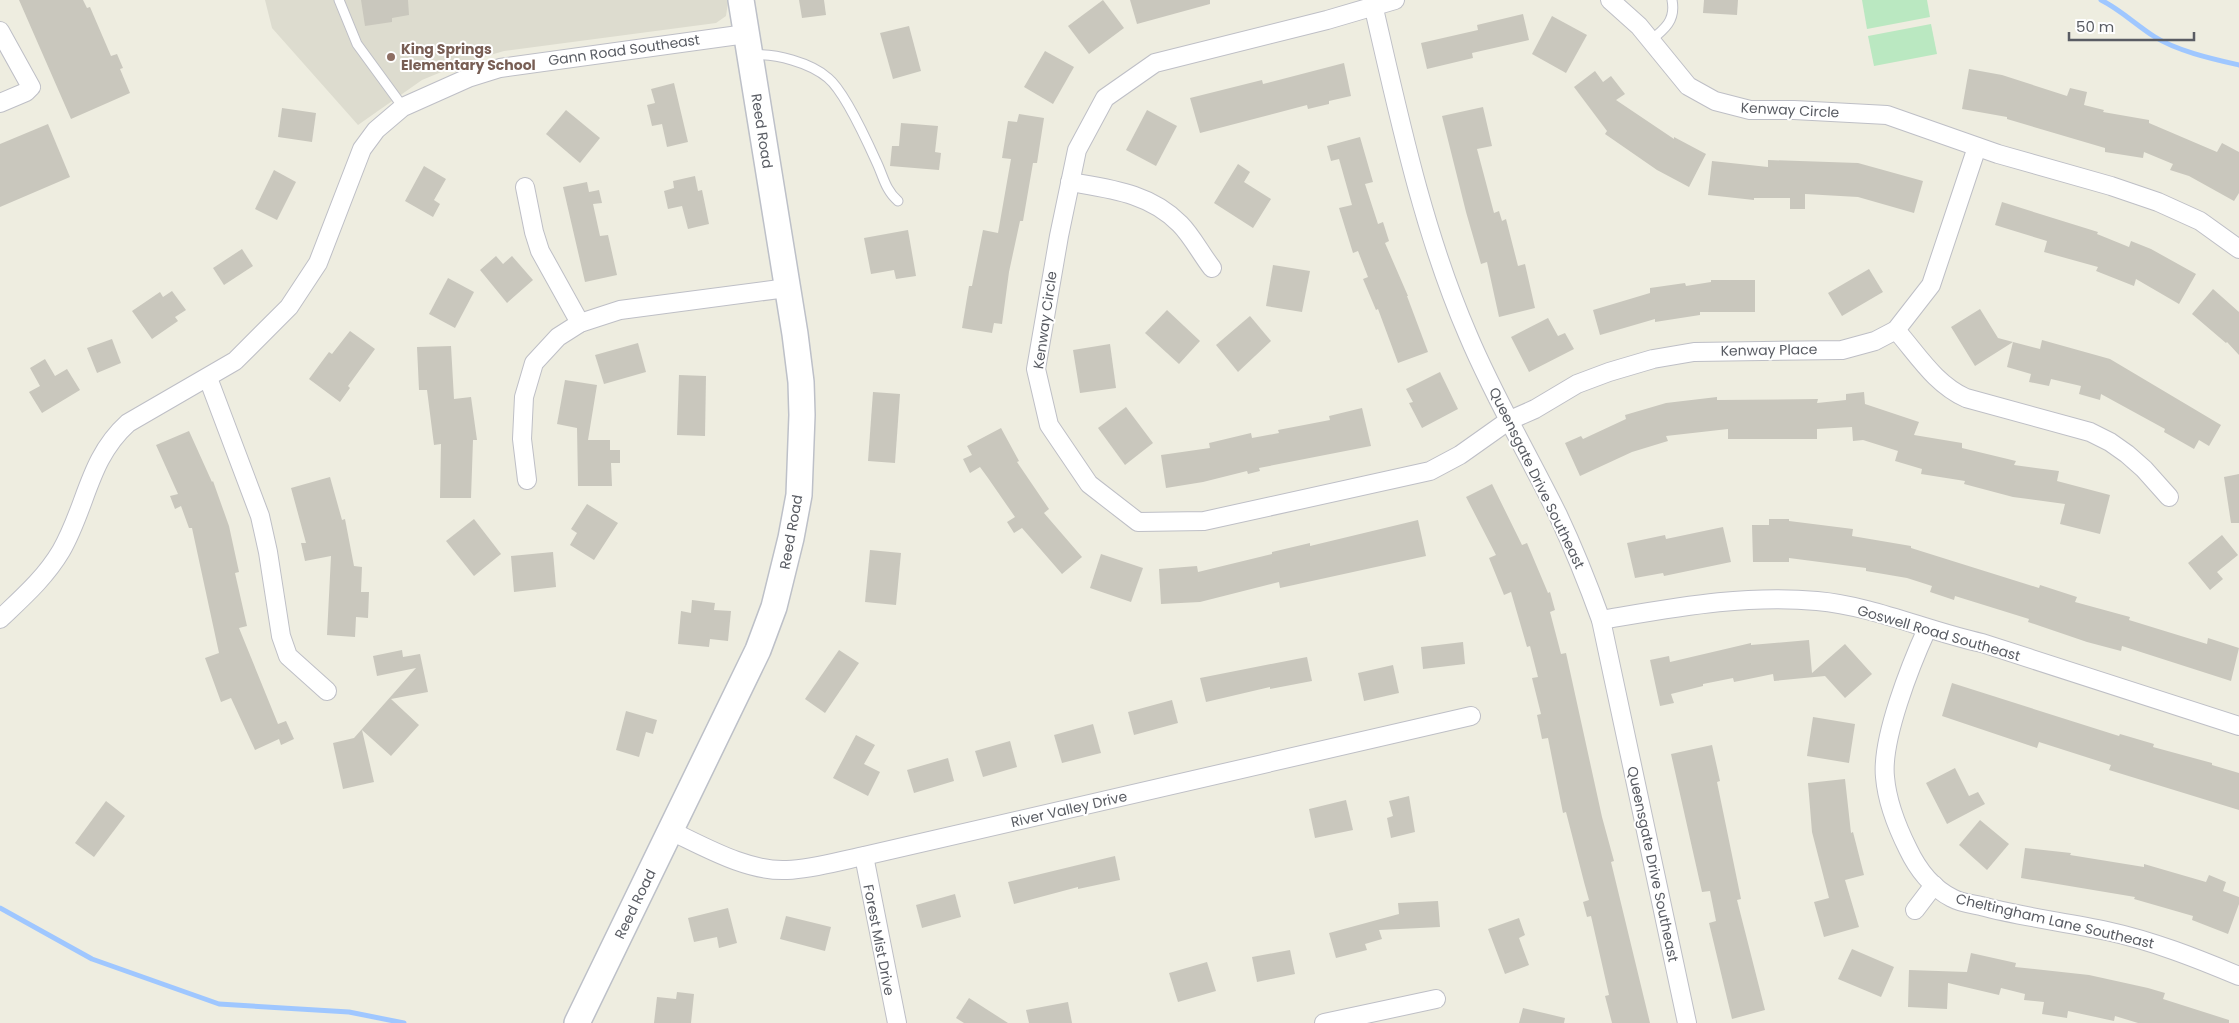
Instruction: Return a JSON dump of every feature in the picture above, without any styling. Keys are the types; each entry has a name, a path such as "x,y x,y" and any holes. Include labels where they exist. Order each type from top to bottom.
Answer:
{"street":[{"name":"Reed Road","path":"577,1023 751,666 774,607 784,574 799,495 802,415 801,382 741,0"},
{"name":"Kenway Circle","path":"1396,0 1373,3 1327,20 1155,63 1105,98 1077,150 1036,369 1049,425 1089,484 1138,522 1204,521 1422,473 1460,455"},
{"name":"Kenway Circle","path":"1610,0 1639,26 1688,86 1729,107 1750,110 1794,110 1887,115 1977,147"},
{"name":"Queensgate Drive Southeast","path":"1373,3 1387,72 1426,216 1450,288 1467,334 1508,420 1557,514 1581,567 1601,620 1687,1023"},
{"path":"0,31 31,87 26,92 0,103"},
{"name":"Gann Road Southeast","path":"0,619 34,586 53,564 71,530 92,472 114,436 128,423 235,361 289,307 305,286 328,241 351,172 362,149 376,130 403,107 468,78 500,68 748,44"},
{"path":"1977,147 2111,186 2158,202 2200,221 2239,249"},
{"name":"Kenway Place","path":"1460,455 1508,420 1534,409 1577,384 1653,359 1694,352 1842,350 1874,341 1896,330 1931,285 1977,147"},
{"path":"1070,182 1118,190 1152,201 1180,224 1212,268"},
{"path":"525,187 534,232 540,251 580,323"},
{"path":"527,480 522,439 522,418 528,380 534,363 545,349 580,323 620,310 787,288"},
{"path":"1896,330 1933,376 1952,392 1966,398 2090,432 2110,442 2127,454 2144,469 2168,497"},
{"path":"208,378 260,516 268,552 281,636 288,656 328,691"},
{"name":"Goswell Road Southeast","path":"1601,620 1720,601 1748,599 1817,601 1874,612 1927,629 1982,643 2239,726"},
{"name":"Cheltingham Lane Southeast","path":"1927,629 1911,665 1893,724 1885,757 1885,777 1900,833 1918,867 1934,885 1954,900 1996,910 2108,931 2174,949 2239,976"},
{"name":"River Valley Drive","path":"671,830 730,857 764,868 801,868 864,856 1471,716"},
{"name":"Forest Mist Drive","path":"864,856 897,1023"},
{"path":"1915,910 1934,885"},
{"path":"1324,1023 1436,999"}],"lane":[{"path":"339,0 357,44 403,107"},
{"path":"1650,41 1665,29 1671,20 1674,9 1672,0"},
{"path":"748,44 768,54 788,59 828,78 839,91 874,156 888,191 898,201"}],"shaded area":[{"name":"King Springs Elementary School","path":"265,0 728,0 728,3 726,16 716,23 504,51 463,63 422,80 358,125 272,28"}],"green space":[{"path":"1862,0 1927,0 1930,17 1867,29"},
{"path":"1931,24 1937,54 1874,66 1868,36"}],"building":[{"path":"19,0 83,0 87,8 90,7 111,56 117,54 123,68 120,69 130,93 71,119"},
{"path":"361,0 408,0 409,15 392,18 392,22 365,26"},
{"path":"799,0 824,0 826,15 802,18"},
{"path":"1103,0 1124,28 1089,54 1068,26"},
{"path":"1130,0 1210,0 1210,4 1137,24"},
{"path":"1704,0 1738,0 1737,15 1703,13"},
{"path":"1523,14 1529,40 1472,53 1473,58 1427,69 1421,43 1478,30 1477,25"},
{"path":"1552,16 1587,35 1566,73 1532,54"},
{"path":"909,26 921,71 893,79 880,33"},
{"path":"1045,51 1074,67 1053,104 1024,87"},
{"path":"1344,63 1351,96 1329,101 1329,104 1308,109 1307,105 1200,133 1190,98 1262,80 1263,84"},
{"path":"1969,69 2002,75 2067,96 2070,88 2087,92 2084,105 2104,110 2103,112 2149,120 2149,123 2217,152 2222,143 2239,152 2239,193 2234,201 2189,176 2170,170 2173,164 2144,152 2143,158 2105,152 2105,148 2007,119 2007,117 1962,109"},
{"path":"1595,71 1603,82 1611,76 1625,94 1616,100 1674,139 1674,137 1706,154 1689,187 1657,170 1605,134 1607,131 1574,87"},
{"path":"674,83 688,142 667,147 662,124 652,126 647,105 655,103 651,89"},
{"path":"1483,107 1492,146 1477,149 1494,213 1499,211 1502,221 1506,219 1518,266 1525,264 1535,308 1499,317 1487,262 1481,264 1442,116"},
{"path":"282,108 316,113 312,142 278,137"},
{"path":"566,110 600,138 580,163 546,134"},
{"path":"1147,110 1177,126 1156,166 1126,150"},
{"path":"1019,114 1044,118 1037,163 1033,163 1023,221 1020,221 1009,272 1002,324 994,323 992,333 962,328 969,286 972,286 983,230 998,233 1011,159 1002,158 1008,121 1017,122"},
{"path":"901,123 938,126 935,152 941,153 939,170 890,166 892,146 899,146"},
{"path":"48,124 70,177 0,207 0,144"},
{"path":"1360,137 1373,182 1365,184 1378,224 1383,222 1389,241 1385,243 1408,296 1428,352 1398,363 1378,309 1376,310 1363,279 1368,277 1358,251 1353,253 1339,208 1352,205 1339,159 1331,161 1327,146"},
{"path":"1768,160 1858,163 1923,181 1914,213 1858,197 1805,194 1805,209 1790,209 1790,198 1754,198 1754,200 1708,195 1712,161 1768,167"},
{"path":"1238,164 1250,172 1244,182 1271,199 1253,228 1214,203"},
{"path":"424,166 446,179 434,200 440,204 433,217 405,201"},
{"path":"274,170 296,182 277,220 255,209"},
{"path":"695,176 698,191 702,190 709,224 688,229 682,206 668,209 664,191 674,188 673,181"},
{"path":"587,182 589,192 599,190 602,203 593,204 600,236 608,235 617,275 585,282 563,187"},
{"path":"2002,202 2098,232 2097,234 2129,247 2131,241 2151,249 2196,274 2179,304 2136,279 2134,286 2096,271 2098,267 2044,252 2047,241 1995,225"},
{"path":"908,230 916,276 896,279 894,270 871,274 864,238"},
{"path":"242,249 253,266 224,285 213,268"},
{"path":"496,256 503,264 512,256 533,280 507,303 480,270"},
{"path":"1273,265 1310,271 1302,312 1266,306"},
{"path":"1869,269 1883,292 1842,316 1828,293"},
{"path":"448,278 474,292 455,328 429,314"},
{"path":"1711,280 1755,280 1755,312 1700,312 1700,315 1655,322 1655,319 1600,335 1593,310 1650,293 1650,288 1685,283 1686,286 1711,282"},
{"path":"2213,289 2239,312 2239,355 2227,342 2192,314"},
{"path":"172,291 186,310 175,317 178,321 152,339 132,311 160,292 163,297"},
{"path":"1980,309 1998,338 2013,342 1975,366 1951,327"},
{"path":"1167,310 1200,341 1179,364 1145,333"},
{"path":"1250,316 1271,341 1238,372 1216,345"},
{"path":"1548,318 1558,336 1565,333 1574,349 1529,372 1511,337"},
{"path":"350,331 375,349 348,386 350,388 340,402 309,379 329,352 332,354"},
{"path":"112,339 121,363 97,373 87,348"},
{"path":"2042,340 2110,359 2221,425 2209,446 2199,440 2194,449 2164,432 2165,429 2101,394 2100,400 2079,394 2081,386 2051,379 2049,386 2029,382 2031,374 2007,367 2013,342 2040,349"},
{"path":"638,343 646,372 604,384 595,355"},
{"path":"1110,344 1116,388 1080,393 1073,350"},
{"path":"451,346 454,399 471,397 477,440 473,440 471,498 440,498 441,444 434,445 427,390 419,390 417,347"},
{"path":"45,359 55,376 67,369 80,390 42,413 29,392 40,386 30,368"},
{"path":"1440,372 1458,409 1422,428 1409,403 1413,402 1406,389"},
{"path":"679,375 706,376 705,436 677,435"},
{"path":"565,380 597,385 588,440 610,440 610,450 620,450 620,463 611,463 612,486 578,486 577,428 557,424"},
{"path":"873,392 900,394 895,463 868,461"},
{"path":"1864,392 1865,404 1919,422 1914,435 1962,443 1962,448 2016,461 2014,465 2059,471 2057,481 2110,495 2100,534 2060,524 2065,504 2013,497 1964,484 1965,481 1921,474 1922,469 1895,461 1898,451 1863,440 1853,441 1852,427 1817,429 1817,439 1728,439 1728,429 1666,436 1668,441 1632,452 1580,476 1565,443 1581,436 1583,439 1626,419 1625,415 1666,403 1717,397 1717,400 1818,399 1817,403 1846,400 1846,394"},
{"path":"1126,407 1153,443 1125,465 1098,428"},
{"path":"1362,408 1371,446 1259,468 1260,471 1248,474 1247,471 1203,482 1166,488 1161,455 1210,448 1209,443 1251,433 1252,438 1279,433 1278,430 1330,420 1329,416"},
{"path":"1001,428 1019,461 1017,462 1049,509 1044,513 1082,557 1062,574 1022,528 1014,533 1007,522 1015,517 980,467 970,473 963,459 972,455 967,446"},
{"path":"189,431 213,481 229,526 239,572 235,573 247,626 239,628 278,724 286,721 294,739 281,745 279,739 255,750 231,698 221,702 205,658 219,653 192,528 189,528 181,506 175,509 170,496 178,494 156,445"},
{"path":"2239,474 2239,523 2231,523 2224,477"},
{"path":"330,477 342,520 345,519 354,566 362,567 361,592 369,592 368,618 356,617 355,637 327,635 331,556 305,561 301,543 306,543 291,488"},
{"path":"1492,484 1522,545 1527,543 1548,593 1550,592 1555,610 1550,612 1561,654 1566,653 1602,817 1614,861 1611,862 1650,1023 1612,1023 1605,996 1609,995 1591,916 1587,917 1583,902 1589,900 1566,812 1563,813 1548,738 1542,739 1537,715 1541,714 1532,678 1538,677 1530,646 1527,647 1511,592 1504,595 1489,558 1496,555 1466,497"},
{"path":"587,504 618,523 594,560 570,545 577,533 571,529"},
{"path":"474,519 501,554 474,576 446,541"},
{"path":"1769,519 1789,519 1789,521 1853,529 1852,536 1911,546 1911,548 2039,588 2040,585 2077,597 2075,602 2130,617 2129,620 2207,644 2208,638 2239,648 2231,681 2122,646 2121,651 2087,642 2028,622 2029,619 1955,596 1954,600 1930,592 1932,586 1907,578 1866,571 1866,568 1789,558 1789,562 1753,562 1752,525 1769,525"},
{"path":"1418,520 1426,556 1280,588 1279,582 1200,602 1161,604 1159,569 1197,566 1198,572 1310,543 1310,546"},
{"path":"1723,527 1731,562 1664,576 1663,573 1635,578 1627,543 1665,535 1666,539"},
{"path":"2222,535 2238,555 2217,572 2223,579 2210,590 2188,563"},
{"path":"870,550 901,553 896,605 865,602"},
{"path":"553,552 556,587 514,592 511,556"},
{"path":"1101,554 1143,568 1131,602 1090,588"},
{"path":"692,600 715,603 714,610 731,611 728,641 710,639 709,647 678,644 681,611 691,613"},
{"path":"1809,640 1812,673 1845,644 1872,674 1845,698 1825,676 1774,681 1773,674 1734,682 1733,678 1703,684 1703,686 1671,694 1674,703 1660,706 1650,660 1669,656 1670,662 1751,643 1751,645"},
{"path":"1463,642 1465,664 1423,669 1421,647"},
{"path":"402,650 403,657 420,654 428,692 391,699 419,725 391,756 362,730 374,782 343,789 333,743 354,738 416,668 377,676 373,656"},
{"path":"839,650 859,663 825,713 805,699"},
{"path":"1307,657 1312,681 1270,689 1270,687 1206,702 1200,678"},
{"path":"1393,665 1399,693 1364,701 1358,673"},
{"path":"1952,683 2119,736 2120,734 2154,744 2153,747 2212,763 2212,765 2239,773 2239,810 2109,770 2111,765 2039,742 2037,748 1942,716"},
{"path":"1172,700 1178,723 1134,735 1128,712"},
{"path":"626,711 657,720 653,734 646,732 639,757 616,750"},
{"path":"1813,717 1855,724 1849,763 1807,756"},
{"path":"1093,724 1101,753 1062,763 1054,735"},
{"path":"856,735 875,745 864,764 880,772 868,796 833,778"},
{"path":"1010,741 1017,767 983,777 975,751"},
{"path":"1712,745 1720,781 1717,782 1741,899 1737,900 1765,1010 1732,1019 1709,923 1716,921 1710,891 1702,892 1671,754"},
{"path":"948,758 954,781 914,793 907,770"},
{"path":"1955,768 1969,796 1978,792 1985,804 1947,824 1926,783"},
{"path":"1845,779 1851,833 1853,832 1864,875 1845,880 1859,927 1824,937 1814,902 1829,898 1812,832 1808,783"},
{"path":"1409,796 1415,832 1391,838 1387,818 1393,816 1389,801"},
{"path":"1346,800 1353,830 1315,838 1309,809"},
{"path":"106,801 125,816 94,857 75,843"},
{"path":"1980,820 2009,844 1987,870 1959,845"},
{"path":"2025,848 2071,853 2070,855 2144,867 2144,864 2206,882 2209,875 2226,882 2223,891 2239,897 2239,904 2228,934 2192,920 2193,916 2134,899 2135,897 2021,878"},
{"path":"1115,856 1120,880 1078,889 1078,887 1014,904 1008,882"},
{"path":"955,894 961,917 922,928 916,905"},
{"path":"1438,901 1440,927 1379,930 1382,939 1365,944 1367,950 1336,958 1329,933 1399,914 1398,903"},
{"path":"728,908 737,943 719,948 717,937 694,942 688,918"},
{"path":"786,916 831,927 825,951 780,939"},
{"path":"1519,918 1525,935 1519,938 1529,965 1505,974 1488,929"},
{"path":"1852,949 1894,967 1881,997 1838,979"},
{"path":"1290,950 1295,974 1257,982 1252,957"},
{"path":"1971,953 2016,963 2015,967 2089,975 2148,988 2165,993 2163,999 2229,1020 2229,1023 2138,1023 2115,1016 2114,1021 2068,1011 2067,1018 2042,1014 2044,1002 2024,1000 2025,994 2001,988 1999,995 1948,983 1947,1009 1908,1007 1909,970 1967,972"},
{"path":"1207,962 1216,991 1178,1002 1169,973"},
{"path":"677,992 694,994 691,1023 654,1023 657,997 676,999"},
{"path":"969,998 1008,1023 964,1023 956,1018"},
{"path":"1068,1002 1072,1023 1029,1023 1026,1010"},
{"path":"1523,1008 1565,1018 1564,1023 1519,1023"}],"waterway":[{"path":"2101,0 2164,42 2196,54 2239,65"},
{"path":"0,908 92,959 219,1004 349,1012 404,1023"}],"place":[{"name":"King Springs Elementary School","path":"391,57"}]}
